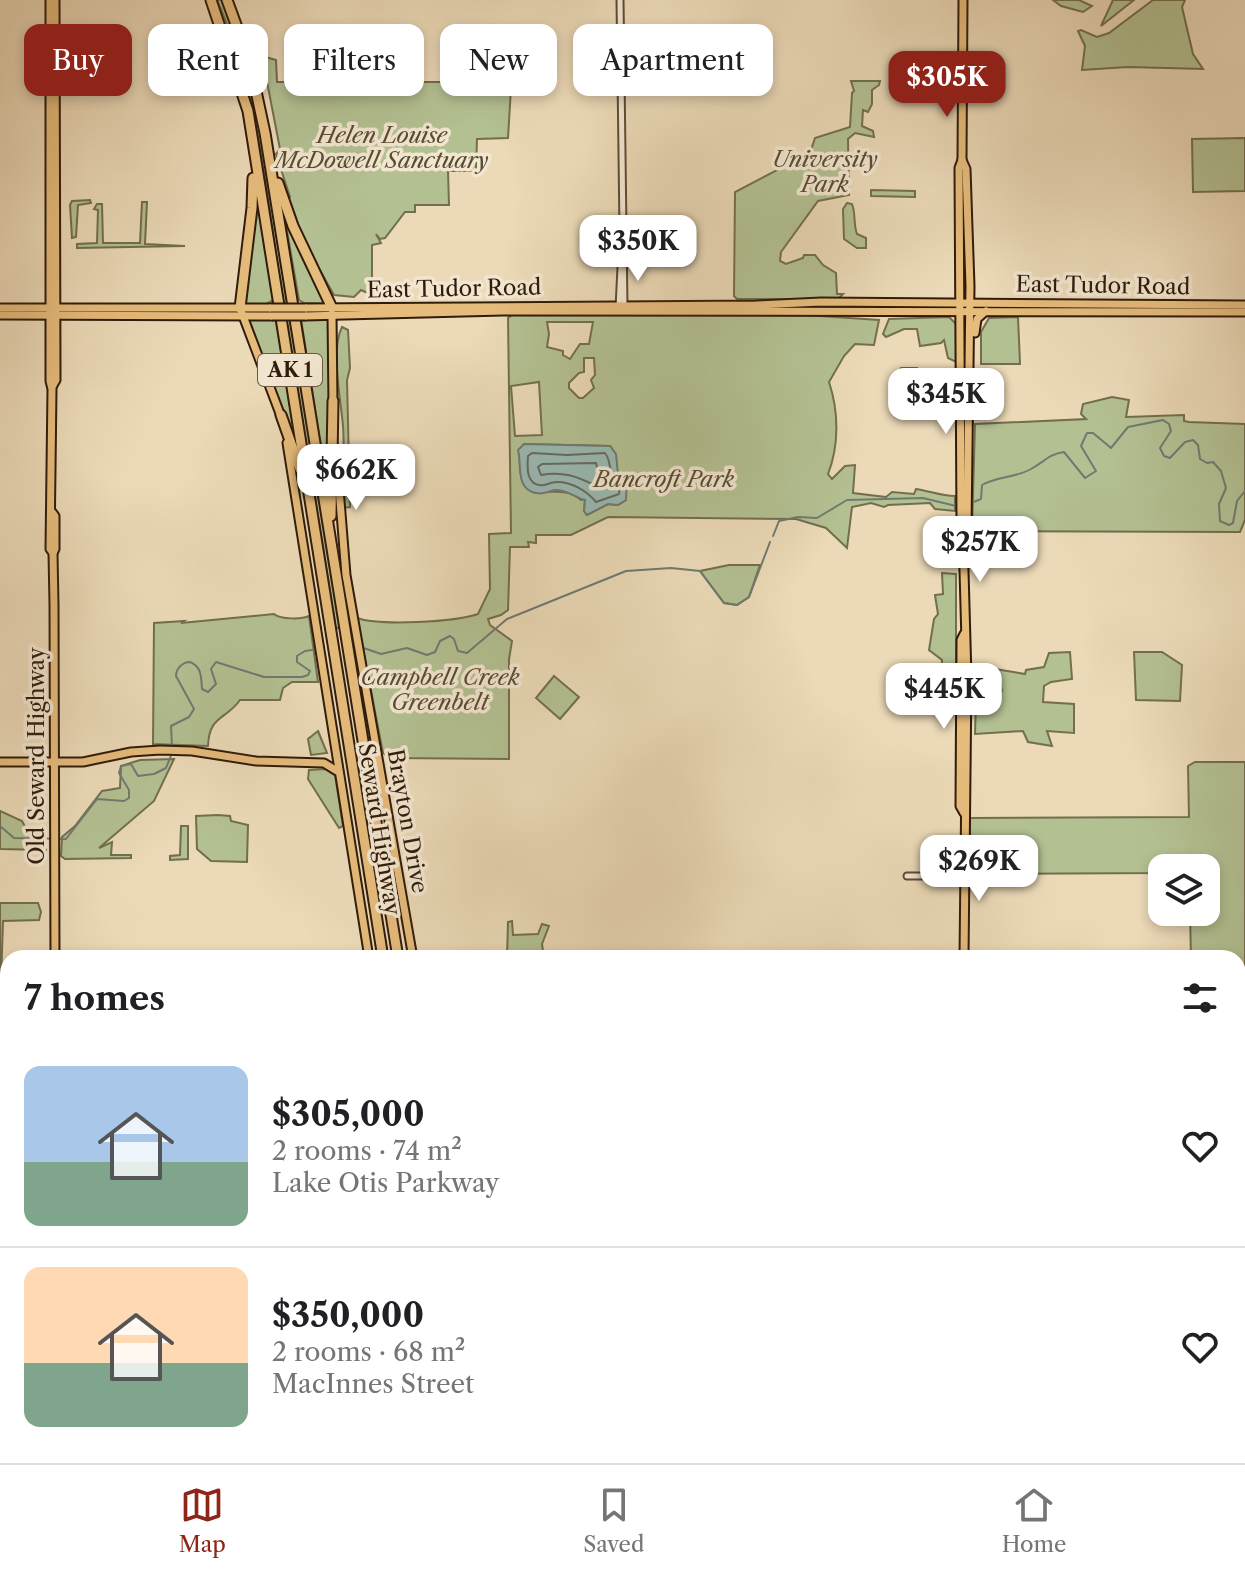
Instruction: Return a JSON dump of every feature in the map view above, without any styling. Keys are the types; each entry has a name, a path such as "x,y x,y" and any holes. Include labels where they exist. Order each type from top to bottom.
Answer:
{"highway":[{"name":"Seward Highway","path":"211,0 248,111 381,950"},
{"name":"Seward Highway","path":"227,0 250,63 265,133 332,551 354,657 397,950"},
{"path":"242,312 253,178 248,111"},
{"path":"265,133 277,182 293,226 332,312"},
{"path":"332,551 330,468 333,401"},
{"path":"281,415 310,506"}],"main road":[{"name":"Old Seward Highway","path":"52,0 56,380 52,387 55,950"},
{"path":"963,0 961,164 966,169 961,281 971,350"},
{"path":"963,197 970,286 962,324 964,512 967,529 963,535 964,634 967,640 964,950"},
{"path":"950,302 956,296 961,281"},
{"path":"970,286 978,296 1013,302"},
{"name":"East Tudor Road","path":"0,308 332,312 950,302 986,311 1173,312 1210,305 1245,305"},
{"name":"East Tudor Road","path":"622,308 939,310 1013,302 1245,312"},
{"path":"939,310 956,316 962,324"},
{"name":"East Tudor Road","path":"0,315 53,311"},
{"path":"964,498 971,350 977,320 986,311"},
{"path":"242,312 281,415 368,950"},
{"path":"332,312 333,401 349,627"},
{"name":"Brayton Drive","path":"354,657 411,950"},
{"path":"324,763 335,748"},
{"path":"0,762 83,762 131,752 160,750 256,761 324,763 333,766 339,774"}],"street":[{"path":"620,0 622,308"},
{"path":"907,876 964,876"}],"green space":[{"path":"217,0 223,0 231,24 227,24"},
{"path":"1053,0 1079,0 1092,6 1083,12 1061,6"},
{"path":"1113,0 1134,0 1101,26"},
{"path":"1153,0 1185,0 1182,7 1193,54 1203,69 1128,67 1082,70 1085,46 1078,31 1097,37 1109,33"},
{"name":"Helen Louise McDowell Sanctuary","path":"268,58 276,60 277,82 284,82 284,96 424,96 424,82 440,82 440,96 511,96 508,138 477,139 476,171 448,171 449,205 415,205 415,212 405,212 385,238 380,239 376,234 381,243 372,245 372,295 361,290 354,297 334,295 296,228 287,201 290,197 276,154 280,149 268,87"},
{"name":"University Park","path":"851,81 880,81 872,90 872,104 868,112 863,110 862,126 873,131 874,137 855,133 848,139 849,195 818,201 781,252 780,261 786,264 804,255 815,255 836,273 837,294 843,294 838,299 737,299 734,296 735,192 810,153 815,138 850,127 854,91"},
{"path":"249,96 254,96 288,303 283,303"},
{"path":"1245,138 1245,191 1193,192 1192,139"},
{"path":"871,190 915,191 915,197 871,196"},
{"path":"256,193 274,300 266,304 244,304"},
{"path":"90,200 91,203 78,205 76,237 72,238 70,205 72,201"},
{"path":"142,202 147,202 145,244 185,246 77,248 77,244 97,243 98,210 94,209 97,204 102,204 103,243 140,243"},
{"path":"282,202 327,304 299,300"},
{"path":"847,203 852,204 857,234 866,238 866,248 857,248 844,239 843,209"},
{"name":"Bancroft Park","path":"512,315 805,315 879,320 874,345 855,344 829,382 835,405 836,429 828,474 832,479 845,466 855,465 853,493 886,497 892,492 914,494 916,489 955,496 955,511 935,509 930,503 884,507 871,503 852,507 847,548 826,528 796,519 608,517 571,535 536,535 536,543 528,542 529,547 510,547 508,610 488,619 490,625 512,641 509,659 509,759 390,758 383,753 357,618 418,622 478,614 490,589 489,534 511,533 508,318","holes":["547,322 593,322 589,344 580,344 570,359 563,355 563,351 547,347","584,358 594,358 595,375 591,380 594,388 579,398 569,388 569,383 584,372","539,382 542,435 515,436 511,386","524,444 610,446 626,500 618,505 608,504 587,515 584,511 585,499 563,492 528,488 520,469"]},
{"path":"949,317 956,324 956,362 948,358 944,340 920,346 917,329 904,329 886,337 883,334 889,319"},
{"path":"1018,317 1020,364 981,364 981,332 989,318"},
{"path":"286,318 290,319 340,627 336,629"},
{"path":"250,319 276,319 297,451 249,323"},
{"path":"301,319 329,320 329,486 327,486"},
{"path":"342,327 348,330 350,368 347,380 350,507 342,508 344,436 337,349"},
{"path":"901,368 917,368 921,380 897,381"},
{"path":"1112,397 1129,400 1126,417 1184,415 1184,421 1189,422 1245,424 1245,520 1240,532 972,531 975,424 1086,419 1081,414 1083,404"},
{"path":"729,565 760,565 749,597 737,605 724,603 700,571"},
{"path":"942,573 956,574 956,665 955,673 941,676 942,660 929,650 934,619 938,614 935,595 943,594"},
{"name":"Campbell Creek Greenbelt","path":"274,614 292,618 309,616 318,682 292,682 283,688 280,700 240,700 215,723 208,746 153,744 154,623"},
{"path":"1070,652 1072,679 1044,686 1043,702 1074,704 1074,733 1047,731 1052,746 1028,742 1023,731 975,734 976,700 993,700 1002,691 1000,682 991,682 989,668 1025,674 1026,670 1044,667 1049,653"},
{"path":"1134,652 1162,652 1182,665 1180,701 1136,700"},
{"path":"554,676 579,697 560,719 536,698"},
{"path":"318,731 327,753 311,755 308,739"},
{"path":"174,759 154,801 99,848 112,842 111,855 131,855 131,858 65,859 61,856 62,837 75,826 102,791 120,788 121,766 140,760"},
{"path":"1195,762 1245,762 1245,950 1191,950 1190,926 1220,926 1220,854 1148,854 1148,873 970,874 970,818 1189,817 1188,766"},
{"path":"326,769 335,775 343,826 339,828 308,779 309,770"},
{"path":"0,811 22,821 29,834 46,837 46,850 0,849"},
{"path":"196,816 230,816 231,821 248,825 247,862 211,861 197,849"},
{"path":"181,826 188,826 188,859 170,860 170,856 180,855"},
{"path":"0,903 38,903 41,912 39,920 3,921 0,950"},
{"path":"512,921 513,935 538,934 542,924 549,926 543,950 507,950 508,922"}],"water":[{"path":"524,444 610,446 616,454 618,474 627,478 626,500 618,505 608,504 587,515 584,511 585,500 567,492 529,491 522,482 518,450"}],"waterway":[{"path":"971,503 981,499 982,485 1025,472 1059,453 1064,452 1085,478 1096,471 1081,446 1087,433 1093,433 1111,448 1128,427 1163,420 1169,424 1171,431 1160,448 1164,456 1170,458 1185,442 1193,440 1198,445 1200,459 1213,462 1221,471 1226,488 1219,504 1220,521 1229,525 1233,523 1237,501 1245,491"},
{"path":"773,536 779,521 798,517 817,518 847,500 923,498 956,506"},
{"path":"352,644 381,654 407,648 427,655 435,652 440,641 450,636 458,651 467,653 507,619 626,571 671,568 700,571 724,603 737,605 749,597 770,542"},
{"path":"172,747 171,726 189,717 194,709 176,676 182,665 190,662 197,667 202,689 208,692 216,684 211,669 216,662 264,677 302,677 310,671 297,662 297,656 318,649"},
{"path":"0,826 14,838 66,839 97,799 124,801 129,798 129,790 119,773 121,766 131,764 138,776 154,774 166,768 172,753"}]}
